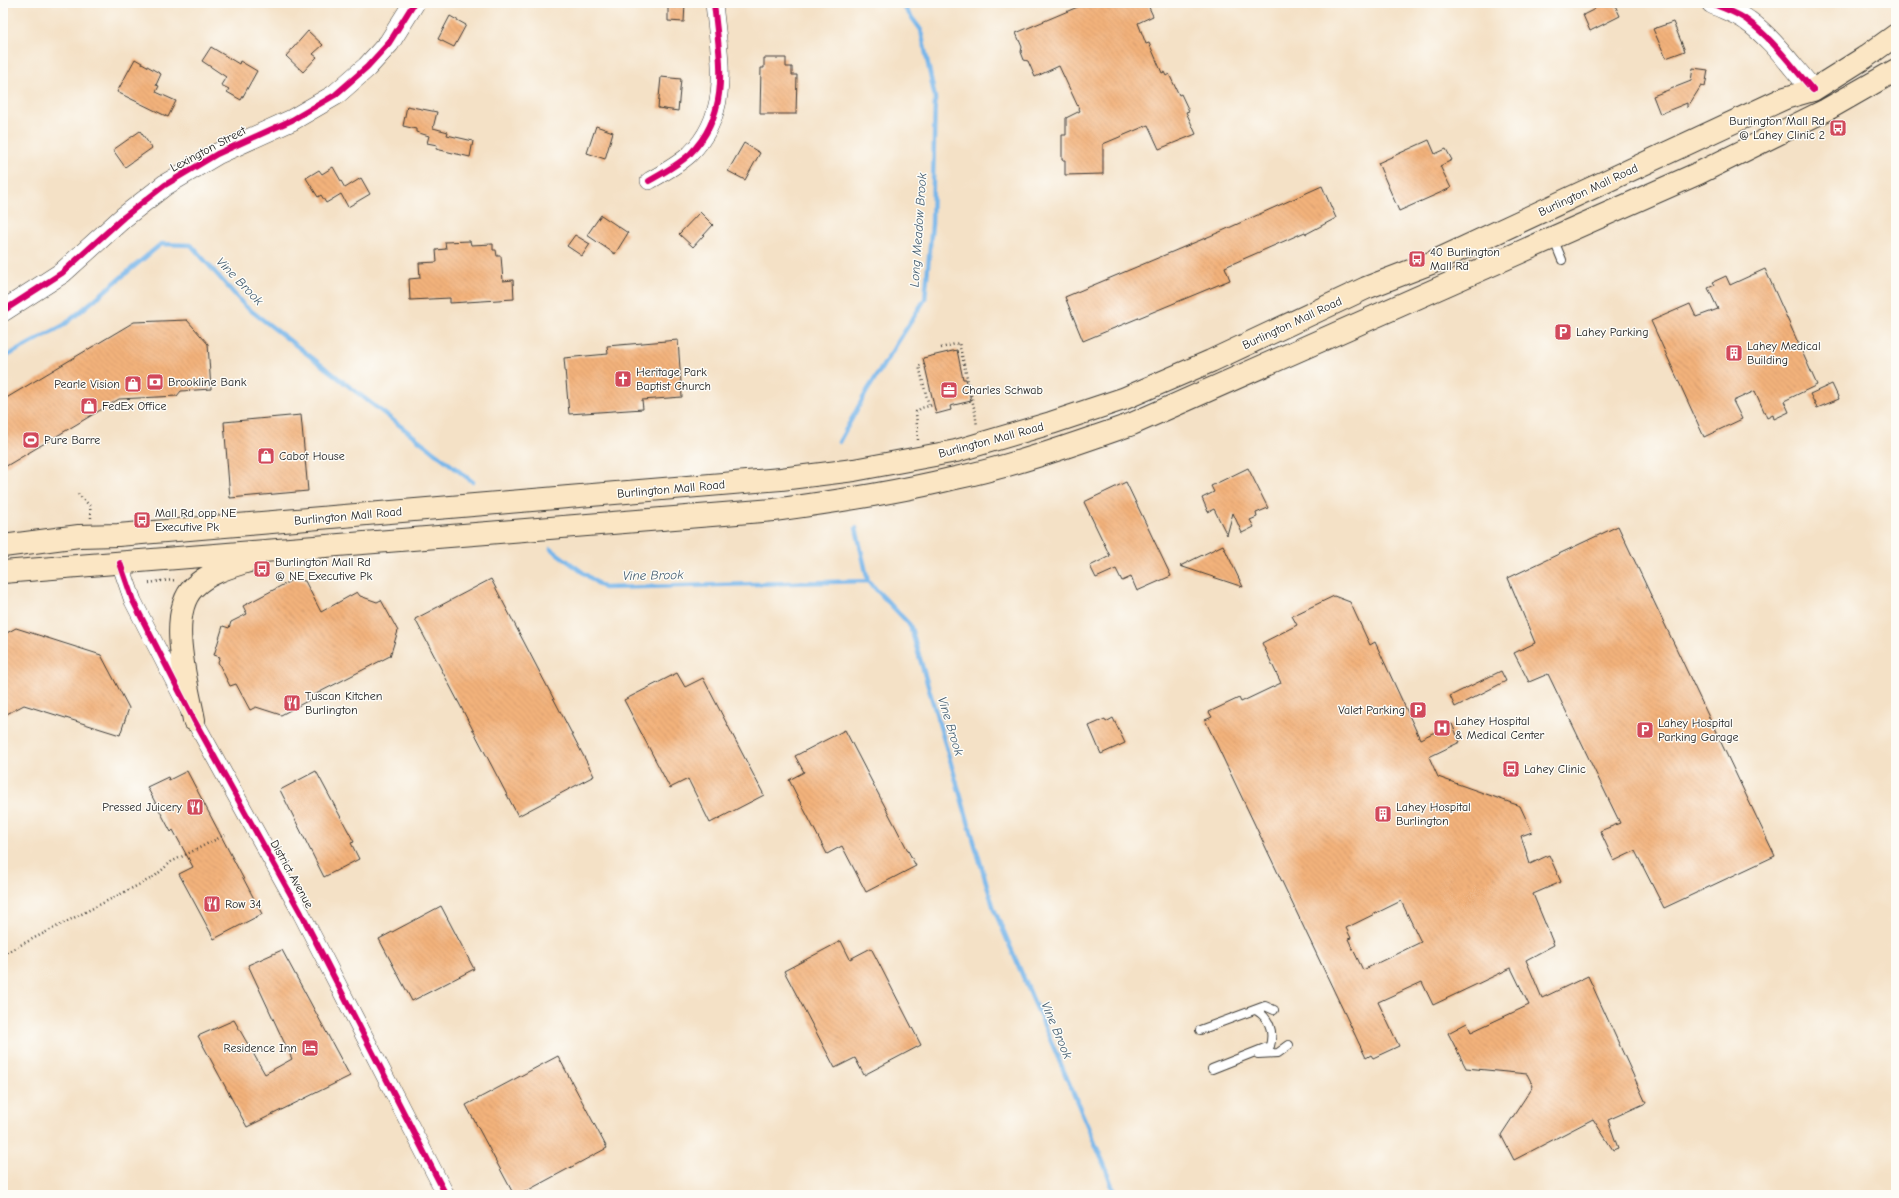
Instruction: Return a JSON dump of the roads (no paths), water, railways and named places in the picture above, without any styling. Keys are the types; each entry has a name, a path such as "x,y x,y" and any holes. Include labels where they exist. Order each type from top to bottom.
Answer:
{"main road":[{"name":"Burlington Mall Road","path":"3,546 79,536 118,535 782,479 854,470 956,451 1065,419 1156,385 1366,288 1431,262 1785,98 1813,90 1864,58 1896,35"},
{"path":"3,572 774,510 838,501 951,479 1018,462 1132,424 1553,238 1713,166 1826,110 1896,70"},
{"path":"1813,90 1826,110"},
{"path":"118,535 120,563"},
{"path":"194,720 181,645 180,622 187,597 194,586 216,572 291,548"}],"street":[{"name":"Lexington Street","path":"3,311 62,273 124,217 165,185 218,154 292,120 335,95 362,72 388,43 414,3"},
{"path":"649,181 679,163 690,153 707,133 714,119 719,102 721,84 714,3"},
{"path":"1712,3 1737,8 1747,20 1778,48 1794,70 1813,90"},
{"name":"District Avenue","path":"120,563 132,600 194,720 304,919 446,1195"}],"lane":[{"path":"1553,238 1562,260"},
{"path":"1200,1030 1265,1006 1274,1010"},
{"path":"1212,1069 1270,1046 1273,1034 1264,1014 1256,1010"},
{"path":"1253,1054 1278,1053 1289,1045"}],"waterway":[{"name":"Long Meadow Brook","path":"839,442 867,391 925,299 932,224 935,98 921,30 901,3"},
{"name":"Vine Brook","path":"3,358 64,325 161,244 191,245 245,306 473,482"},
{"name":"Long Meadow Brook","path":"856,528 868,581"},
{"name":"Vine Brook","path":"551,549 604,588 868,581 910,625 994,909 1106,1169 1115,1195"}],"place":[{"name":"Burlington Mall Rd @ Lahey Clinic 2","path":"1838,128"},
{"name":"40 Burlington Mall Rd","path":"1417,259"},
{"name":"Lahey Parking","path":"1563,332"},
{"name":"Lahey Medical Building","path":"1734,353"},
{"name":"Heritage Park Baptist Church","path":"623,379"},
{"name":"Brookline Bank","path":"155,382"},
{"name":"Pearle Vision","path":"133,384"},
{"name":"Charles Schwab","path":"949,390"},
{"name":"FedEx Office","path":"89,406"},
{"name":"Pure Barre","path":"31,440"},
{"name":"Cabot House","path":"266,456"},
{"name":"Mall Rd opp NE Executive Pk","path":"142,520"},
{"name":"Burlington Mall Rd @ NE Executive Pk","path":"262,569"},
{"name":"Tuscan Kitchen Burlington","path":"292,703"},
{"name":"Valet Parking","path":"1418,710"},
{"name":"Lahey Hospital & Medical Center","path":"1442,728"},
{"name":"Lahey Hospital Parking Garage","path":"1645,730"},
{"name":"Lahey Clinic","path":"1511,769"},
{"name":"Pressed Juicery","path":"195,807"},
{"name":"Lahey Hospital Burlington","path":"1383,814"},
{"name":"Row 34","path":"212,904"},
{"name":"Residence Inn","path":"310,1048"}]}
